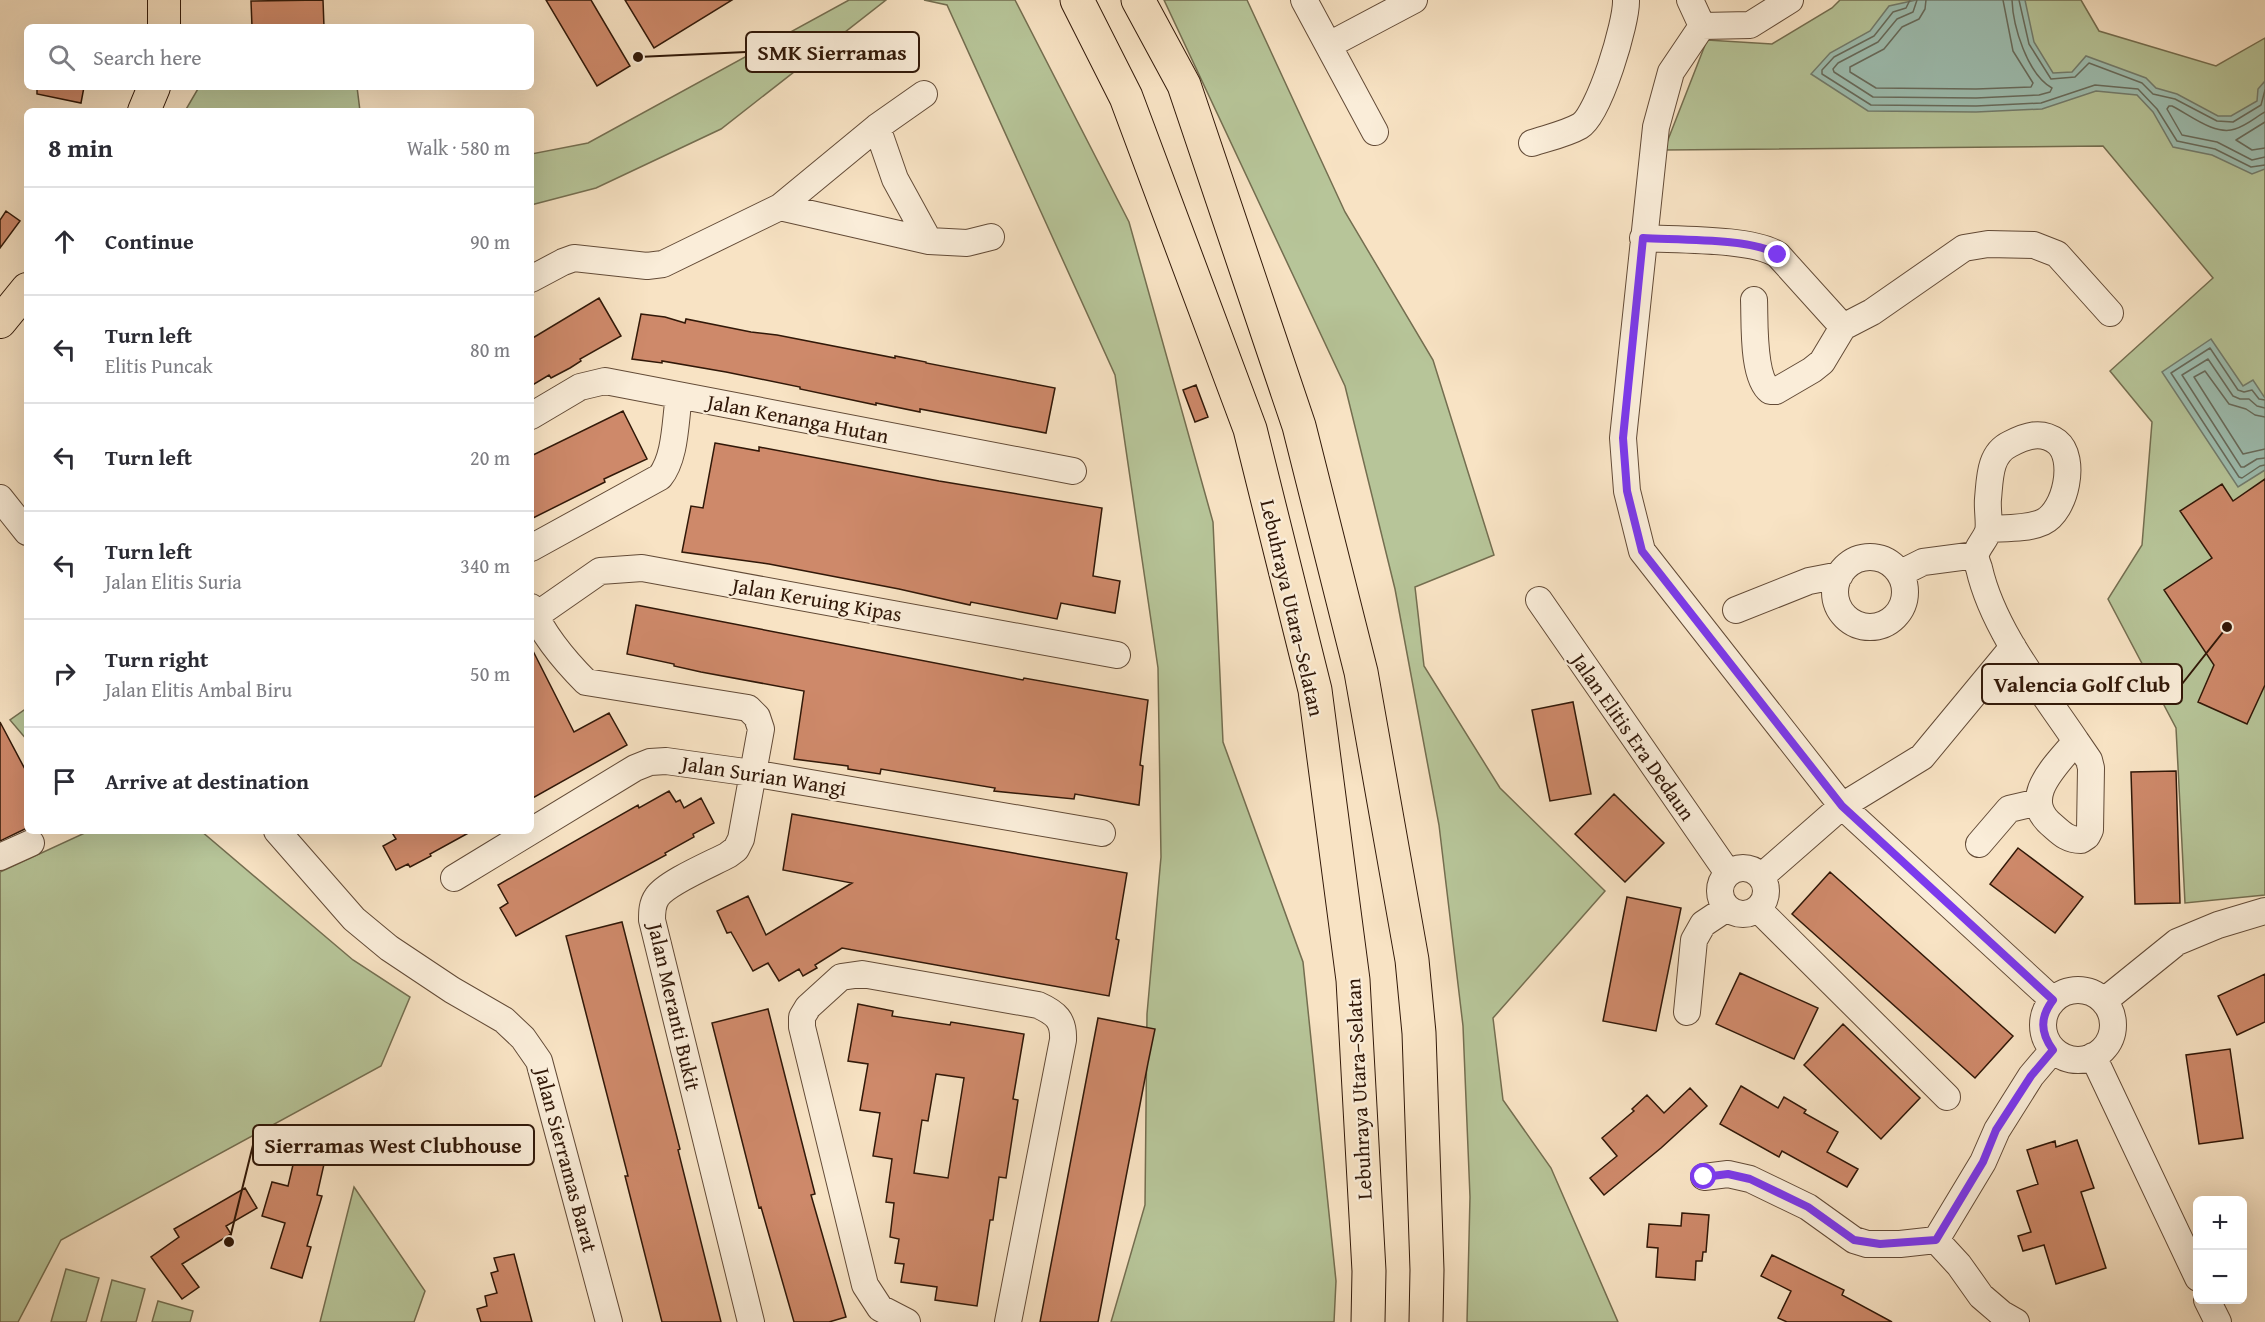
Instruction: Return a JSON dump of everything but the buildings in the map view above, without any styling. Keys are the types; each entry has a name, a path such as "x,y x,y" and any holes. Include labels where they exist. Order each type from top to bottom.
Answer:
{"highway":[{"name":"Lebuhraya Utara–Selatan","path":"1077,0 1126,97 1250,429 1315,690 1353,980 1369,1271 1368,1322"},
{"path":"1138,0 1184,86 1299,426 1361,672 1412,960 1419,1033 1427,1270 1426,1322"}],"main road":[{"path":"164,0 164,24"},
{"path":"145,108 153,90"},
{"path":"0,322 24,293"}],"street":[{"path":"1304,0 1375,132"},
{"path":"1329,45 1414,0"},
{"path":"1532,143 1582,125 1595,109 1621,36 1627,10 1626,0"},
{"path":"1690,0 1702,26"},
{"path":"1702,26 1750,25 1790,0"},
{"path":"1702,26 1671,72 1656,127 1643,238 1623,438 1627,491 1642,551 1842,806 2053,1000"},
{"path":"534,277 574,258 647,266 658,265 780,207 877,127 924,94"},
{"path":"877,127 895,179 929,241"},
{"path":"780,207 929,241 967,243 992,237"},
{"path":"1643,238 1745,244 1770,249 1843,327"},
{"path":"1754,300 1758,368 1764,387 1770,391 1776,391 1822,362 1843,327 1872,312 1964,248 1988,244 2034,245 2057,254 2110,313"},
{"name":"Jalan Kenanga Hutan","path":"534,414 580,387 605,381 1072,471"},
{"path":"534,546 660,477 667,468 679,396"},
{"path":"0,498 24,527"},
{"path":"1989,529 1976,555 1983,588 2013,647 2089,760 2091,768 2090,830 2081,840 2066,838 2044,818 2039,802 2041,784 2076,741"},
{"path":"1900,573 1923,562 1976,555"},
{"path":"1870,557 1887,561 1900,573 1905,583 1906,594 1898,615 1890,622 1869,627 1858,625 1847,619 1839,610 1835,598 1835,586 1839,574 1852,562 1870,557"},
{"name":"Jalan Keruing Kipas","path":"534,613 600,571 642,568 1117,655"},
{"path":"1736,610 1809,581 1839,574"},
{"name":"Jalan Elitis Era Dedaun","path":"1539,600 1728,873"},
{"name":"Jalan Meranti Bukit","path":"534,617 570,666 586,682 748,708 757,717 761,729 741,839 736,849 664,889 656,897 652,907 652,920 751,1322"},
{"path":"1762,876 1842,806 1922,757 2013,647"},
{"name":"Jalan Surian Wangi","path":"534,829 635,768 650,762 666,761 752,773 1102,833"},
{"path":"1979,844 2009,809 2039,802"},
{"name":"Jalan Sierramas Barat","path":"280,834 354,919 389,948 452,990 504,1020 523,1038 540,1061 609,1322"},
{"name":"Jalan Surian Wangi","path":"454,878 526,834"},
{"path":"0,857 32,843"},
{"path":"1750,868 1762,876 1767,890 1766,897 1758,909 1739,914 1727,908 1720,894 1723,879 1728,873 1735,869 1750,868"},
{"path":"1687,1012 1694,940 1703,924 1727,908"},
{"path":"1758,909 1947,1097"},
{"path":"2104,1001 2177,942 2218,925 2265,911"},
{"path":"907,1322 880,1308 865,1285 802,1027 802,1017 808,1007 841,976 850,974 862,974 1038,1005 1059,1017 1063,1027 1063,1040 1008,1322"},
{"path":"2084,990 2104,1001 2112,1021 2112,1031 2109,1041 2102,1050 2083,1059 2062,1056 2053,1050 2043,1030 2043,1019 2053,1000 2062,993 2084,990"},
{"path":"1936,1240 1983,1162 1996,1130 2031,1076 2053,1050"},
{"path":"2093,1056 2193,1267"},
{"path":"1704,1177 1728,1174 1750,1179 1808,1207 1854,1240 1880,1244 1936,1240"},
{"path":"1936,1240 1959,1265 1981,1296 2002,1314 2016,1322"},
{"path":"2209,1304 2218,1322"}],"green space":[{"path":"849,0 886,0 721,129 596,188 534,204 534,153 588,143"},
{"path":"924,0 1015,0 1129,222 1213,522 1223,742 1303,962 1336,1281 1334,1322 1111,1322 1145,1205 1147,1014 1161,857 1158,668 1115,375 947,5"},
{"path":"1164,0 1247,0 1345,212 1433,360 1494,555 1415,587 1424,666 1500,788 1605,891 1493,1018 1503,1100 1551,1168 1618,1322 1467,1322 1470,1197 1463,1026 1439,825 1395,589 1345,386"},
{"path":"1840,0 2081,0 2099,31 2216,66 2265,38 2265,895 2185,903 2176,728 2108,599 2142,545 2152,422 2110,371 2213,278 2103,146 1664,150 1707,40 1772,44 1832,8"},
{"path":"197,90 357,90 360,108 187,108"},
{"path":"24,710 24,736 10,720"},
{"path":"82,834 205,834 353,960 410,997 381,1066 61,1240 18,1322 0,1322 0,872"},
{"path":"354,1187 425,1291 414,1322 320,1322"},
{"path":"66,1269 99,1278 86,1322 51,1322"},
{"path":"112,1280 145,1289 136,1322 101,1322"},
{"path":"158,1301 193,1311 190,1322 152,1322"}],"water":[{"path":"1916,0 2025,0 2034,42 2053,73 2072,72 2086,56 2146,78 2156,88 2177,94 2218,116 2231,116 2257,101 2258,89 2265,81 2265,169 2252,174 2212,155 2173,147 2153,112 2137,95 2096,91 2042,109 1976,112 1868,111 1811,74 1830,53 1870,31 1889,6"},
{"path":"2211,339 2243,386 2253,380 2265,398 2265,470 2238,487 2162,372"}],"place":[{"name":"SMK Sierramas","path":"638,57"},
{"name":"Valencia Golf Club","path":"2227,627"},
{"name":"Sierramas West Clubhouse","path":"229,1242"}],"route":[{"path":"1704,1177 1728,1174 1750,1179 1808,1207 1854,1240 1867,1244 1900,1244 1936,1240 1983,1162 1996,1130 2031,1076 2053,1050 2043,1030 2043,1019 2053,1000 1842,806 1642,551 1627,491 1623,438 1643,238 1745,244 1770,249 1778,255"}]}
